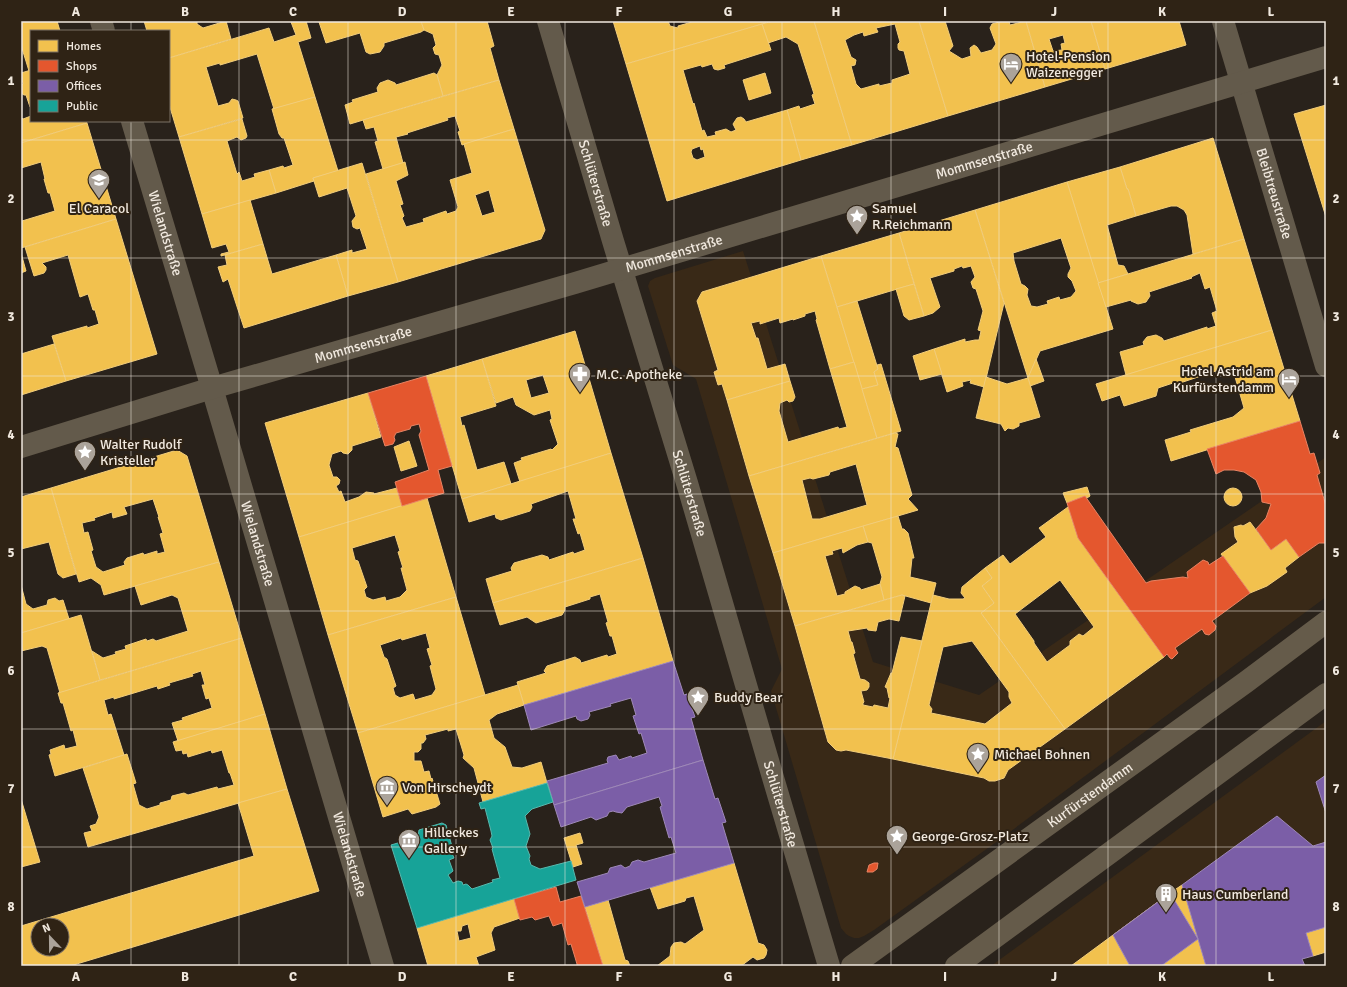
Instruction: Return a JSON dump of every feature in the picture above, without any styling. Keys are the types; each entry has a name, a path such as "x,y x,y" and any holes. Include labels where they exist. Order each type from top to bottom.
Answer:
{"main road":[{"name":"Kurfürstendamm","path":"852,966 1326,622"},
{"path":"956,966 1326,694"}],"street":[{"name":"Schlüterstraße","path":"548,21 621,269 687,483 829,966"},
{"name":"Bleibtreustraße","path":"1222,21 1326,366"},
{"name":"Mommsenstraße","path":"21,447 212,388 621,269 1326,57"},
{"name":"Wielandstraße","path":"132,122 383,966"}],"shaded area":[{"path":"743,251 873,662 979,695 1326,457 1326,597 999,840 874,930 859,938 849,936 841,928 771,691 782,669 696,379 673,365 648,286 650,281 655,278"},
{"path":"1326,721 1326,858 1179,966 991,966"}],"building: Homes":[{"path":"21,21 57,21 60,30 30,30 29,71 21,45"},
{"path":"144,21 197,21 197,24 203,28 226,21 231,39 170,58 170,30 147,30"},
{"path":"306,21 311,38 298,42 315,97 274,109 257,54 220,65 220,63 206,67 218,106 229,103 232,99 236,100 238,101 243,118 179,137 170,107 170,58 269,28 274,42 296,35 291,22"},
{"path":"421,21 424,30 384,43 384,46 380,52 370,54 366,52 360,33 326,43 319,22"},
{"path":"421,21 487,21 494,46 490,48 499,80 443,96 437,75 442,65 439,55 435,54 433,48 436,45 433,34 424,30"},
{"path":"613,21 668,21 670,26 678,28 678,26 692,22 691,21 766,21 766,23 626,64"},
{"path":"773,21 814,21 852,145 801,160 787,110 799,106 800,109 815,104 812,95 814,94 798,44 786,37 768,43 762,24"},
{"path":"814,21 919,21 948,116 852,145","holes":["895,24 900,42 898,44 898,48 899,50 904,51 910,74 892,80 892,83 879,86 879,84 861,89 856,84 851,66 855,65 856,60 851,57 845,40 863,32 864,36 878,32 876,28"]},
{"path":"919,21 945,21 953,46 949,51 962,59 971,56 970,48 974,45 981,53 992,50 996,44 990,28 992,24 1009,21 1010,25 1026,21 1045,87 948,116"},
{"path":"1026,21 1091,21 1105,69 1045,87","holes":["1063,35 1065,43 1061,44 1062,50 1053,51 1049,39"]},
{"path":"1091,21 1179,21 1186,45 1105,69"},
{"path":"762,24 771,50 724,65 725,68 718,70 714,69 712,64 702,67 701,65 683,70 702,131 704,130 707,137 716,135 715,132 726,129 731,132 736,130 733,124 737,118 741,117 746,122 787,110 801,160 667,201 626,64","holes":["700,146 701,150 703,149 705,157 697,160 693,158 691,152 692,149"]},
{"path":"30,70 30,107 26,95 21,93 21,86 23,84 21,73"},
{"path":"434,73 437,75 443,96 350,124 345,105 353,102 352,100 378,92 377,88 380,83 388,80 396,85"},
{"path":"765,73 771,93 749,100 743,80"},
{"path":"499,80 514,129 462,145 458,132 460,131 455,116 447,118 448,120 396,137 403,163 383,169 375,142 378,141 374,127 366,129 363,120"},
{"path":"315,97 338,171 313,178 314,181 276,193 269,170 293,165 284,138 282,138 279,134 272,109"},
{"path":"1326,105 1326,217 1294,114"},
{"path":"30,116 30,122 87,123 21,143 21,117 23,119"},
{"path":"242,119 247,136 246,138 241,140 237,137 227,141 237,174 239,172 242,181 255,177 254,174 269,170 276,193 202,214 179,137"},
{"path":"87,123 116,219 21,248 21,219 22,221 55,211 44,179 41,162 21,168 21,143"},
{"path":"514,129 545,230 541,239 398,282 366,174 405,162 408,175 396,181 403,204 400,205 404,216 402,218 406,227 424,222 423,219 446,211 447,214 456,211 458,207 450,180 472,173 464,144","holes":["489,190 495,212 482,216 475,195"]},
{"path":"1213,138 1244,239 1193,254 1187,215 1184,210 1177,206 1171,206 1136,216 1120,167"},
{"path":"362,163 398,282 348,296 336,255 352,250 352,253 367,249 360,228 357,229 353,227 352,221 356,216 347,188 319,197 313,178"},
{"path":"1120,167 1136,216 1107,225 1118,265 1124,266 1128,274 1098,283 1067,182"},
{"path":"1067,182 1113,329 1040,351 1028,378 975,210","holes":["1061,238 1071,268 1068,277 1072,281 1076,291 1071,297 1060,300 1059,297 1047,301 1048,304 1037,307 1031,306 1027,295 1028,289 1021,284 1013,253"]},
{"path":"250,200 263,244 221,256 221,254 229,252 226,244 212,248 202,214"},
{"path":"975,210 1004,303 984,387 970,383 971,380 962,382 963,386 947,392 934,349 965,339 965,342 979,340 981,331 978,330 983,311 976,289 973,288 971,282 975,277 971,266 963,268 962,266 954,269 954,271 930,278 940,307 933,313 924,316 899,233"},
{"path":"116,219 157,354 66,381 52,336 99,324 95,310 93,310 88,294 80,297 68,255 42,263 46,267 46,270 44,273 34,276 25,247"},
{"path":"899,233 914,284 837,307 821,256"},
{"path":"1244,239 1272,330 1126,375 1120,352 1144,345 1143,342 1147,337 1156,335 1164,341 1207,327 1207,329 1216,326 1212,313 1217,311 1210,287 1205,289 1200,273 1191,277 1192,278 1149,292 1150,296 1146,302 1138,304 1131,300 1106,307 1098,283"},
{"path":"263,244 272,274 336,255 348,296 244,328 228,279 223,282 218,267 227,265 225,255"},
{"path":"21,253 26,271 21,273"},
{"path":"821,256 854,362 830,369 816,320 815,311 805,314 805,316 780,323 779,318 760,324 760,321 751,323 756,338 758,338 767,369 785,364 790,381 727,400 722,384 718,385 714,372 718,370 697,301 702,292"},
{"path":"914,284 924,316 909,320 904,316 896,289"},
{"path":"857,301 878,369 874,372 878,385 862,389 837,307"},
{"path":"1272,330 1300,421 1171,461 1165,440 1191,432 1190,430 1233,417 1244,408 1233,370 1223,373 1219,370 1177,384 1176,382 1158,388 1156,396 1124,406 1120,395 1102,401 1096,384"},
{"path":"575,331 611,453 520,482 514,463 522,460 521,458 551,449 552,450 558,444 550,420 552,419 550,410 534,415 516,405 513,397 496,403 482,359","holes":["543,375 549,393 531,398 526,380"]},
{"path":"54,344 66,381 21,395 21,354"},
{"path":"934,349 942,374 920,380 913,356"},
{"path":"482,359 496,406 460,417 462,426 464,425 477,470 504,462 511,484 462,499 426,376"},
{"path":"1036,359 1044,381 1030,386 1028,378"},
{"path":"854,362 877,438 749,476 727,400 790,381 795,397 793,401 789,402 787,400 780,403 779,411 788,442 838,427 839,429 847,427 830,369"},
{"path":"881,364 901,431 877,438 862,389 878,385 874,372 878,369 877,365"},
{"path":"986,377 1007,384 1028,378 1040,417 1019,423 1019,426 1013,429 1008,428 1005,431 1001,424 976,418"},
{"path":"368,393 381,437 352,446 352,450 348,454 341,451 332,454 329,465 333,477 337,477 340,480 339,484 336,486 339,492 341,491 345,502 359,497 366,492 374,494 397,488 402,506 299,537 265,423"},
{"path":"895,433 898,434 895,447 898,448 912,495 908,499 918,510 773,553 749,476","holes":["856,464 867,505 820,519 812,519 802,480 829,475 830,472"]},
{"path":"409,441 417,466 401,471 394,447"},
{"path":"177,450 187,456 219,562 104,595 101,585 91,578 79,582 51,488","holes":["153,499 163,533 160,534 165,552 157,554 157,551 144,555 143,553 127,558 124,562 125,565 103,572 96,567 91,551 93,550 88,532 84,533 82,523 95,520 94,518 112,512 113,518 127,514 124,507"]},
{"path":"611,453 643,558 493,603 486,579 512,571 511,568 514,563 542,555 548,557 549,560 573,552 574,554 585,550 580,533 578,534 573,519 576,519 568,491 531,504 532,507 530,511 501,520 496,518 495,514 469,522 462,499"},
{"path":"1087,487 1090,496 1087,498 1085,496 1067,503 1063,493"},
{"path":"51,488 76,574 63,578 58,574 49,542 21,549 21,497"},
{"path":"1233,488 1237,489 1241,493 1241,501 1237,505 1233,506 1229,505 1225,501 1224,497 1225,493 1229,489"},
{"path":"427,498 456,597 328,635 299,537","holes":["395,535 400,551 398,552 407,590 400,597 386,601 385,597 373,600 366,597 364,590 367,587 358,561 355,560 352,548"]},
{"path":"1068,507 1078,538 1164,657 1065,729 981,613 994,603 982,586 992,578 985,568 1003,555 1010,564 1046,537 1039,528","holes":["1060,580 1094,627 1083,636 1079,634 1070,641 1070,645 1047,662 1015,614"]},
{"path":"898,516 902,529 908,533 914,558 912,558 910,577 936,583 931,603 902,595 884,600 880,584 882,577 872,543 868,542 863,526"},
{"path":"1250,522 1271,550 1286,539 1299,557 1285,568 1287,572 1267,586 1250,593 1221,554 1238,542 1235,537 1234,527 1241,525 1243,526"},
{"path":"863,526 868,542 857,545 843,553 842,548 832,551 833,554 825,556 837,596 845,594 845,592 855,586 861,590 880,584 884,600 795,626 773,553"},
{"path":"643,558 673,661 524,705 517,682 546,673 544,671 547,666 575,657 580,660 581,663 607,655 608,657 617,654 612,636 610,636 606,623 608,622 600,594 590,597 590,599 565,607 562,615 536,623 527,617 500,625 493,603"},
{"path":"219,562 242,638 100,680 92,651 103,658 116,654 115,652 126,649 125,646 146,639 147,641 153,639 156,641 188,631 178,598 172,595 141,605 135,586"},
{"path":"985,568 992,578 982,586 994,603 981,613 1065,729 1008,770 1004,778 995,781 989,781 984,778 893,759 933,595 949,599 963,599 965,598 961,593 962,587","holes":["972,641 1009,692 1009,697 1012,703 985,724 931,713 932,709 929,705 943,647"]},
{"path":"21,585 26,604 33,609 47,605 48,600 55,598 59,601 63,600 69,619 21,633"},
{"path":"902,595 905,596 899,621 889,619 878,622 876,631 868,630 867,628 848,631 855,653 853,654 860,679 869,683 867,690 861,691 864,702 863,705 873,707 874,705 888,708 890,698 887,688 885,687 892,673 901,637 922,641 893,759 846,750 836,750 828,742 795,626"},
{"path":"456,597 485,695 358,733 328,635","holes":["426,633 430,648 427,649 432,665 430,666 436,689 432,695 415,700 413,694 400,698 395,695 393,688 396,686 387,659 384,657 380,645 401,638 402,640"]},
{"path":"81,615 100,680 60,693 47,648 42,646 21,651 21,633"},
{"path":"242,638 265,714 178,741 172,723 212,708 209,698 206,699 202,685 205,685 201,671 192,674 193,676 169,683 170,685 158,689 157,686 114,699 114,697 104,700 108,715 111,714 124,755 55,776 49,755 51,754 50,750 64,745 65,749 77,746 73,730 71,731 63,703 61,703 58,693"},
{"path":"518,685 524,705 497,714 489,720 494,738 505,747 512,767 522,768 541,762 547,783 483,802 474,768 463,758 464,755 456,729 448,731 448,729 425,735 426,739 423,743 421,743 421,749 418,752 414,752 414,761 421,761 424,772 429,771 440,804 436,807 412,814 408,809 383,817 358,733"},
{"path":"265,714 287,789 88,847 84,833 92,831 90,826 96,824 99,817 83,768 127,754 136,783 133,784 139,805 147,809 171,800 172,796 184,793 188,795 217,787 218,789 234,785 222,750 212,753 211,750 188,757 187,753 183,754 182,750 176,751 173,742"},
{"path":"287,789 319,891 70,966 21,966 21,926 30,923 30,957 70,957 70,917 51,917 254,856 238,803"},
{"path":"21,799 40,862 21,867"},
{"path":"580,833 583,843 576,845 582,864 573,867 564,838"},
{"path":"734,863 758,943 764,945 767,950 764,958 757,960 753,957 741,966 657,966 670,956 671,947 674,943 681,942 685,944 704,930 694,896 686,898 685,901 658,909 650,887"},
{"name":"Haus Cumberland","path":"1182,885 1206,966 1071,966 1170,893"},
{"path":"514,898 520,918 494,927 491,933 495,950 476,957 479,966 428,966 417,928","holes":["468,924 471,938 459,941 457,931 461,931 462,926"]},
{"path":"608,900 625,960 628,961 630,966 603,966 585,907"},
{"path":"1326,927 1326,952 1313,956 1306,933"}],"building: Shops":[{"path":"426,376 452,466 438,470 444,493 402,506 395,482 429,470 419,435 421,431 419,424 411,426 410,429 396,433 393,444 385,446 368,393"},
{"path":"1300,421 1310,454 1314,453 1320,473 1317,475 1326,506 1326,543 1319,543 1299,557 1286,539 1271,550 1256,529 1266,518 1271,504 1262,502 1261,492 1256,480 1244,472 1234,470 1224,470 1216,474 1207,449"},
{"path":"1085,496 1146,583 1183,577 1188,578 1187,572 1203,560 1208,562 1209,565 1223,556 1250,593 1212,621 1216,626 1215,630 1209,635 1205,634 1202,629 1175,648 1178,653 1172,659 1167,654 1164,657 1078,538 1067,503"},
{"path":"878,863 877,869 873,872 867,872 869,865"},
{"path":"556,887 560,902 581,896 603,966 577,966 571,944 568,945 562,923 553,926 549,916 535,920 532,917 520,920 514,899"}],"building: Offices":[{"path":"673,661 684,695 687,694 695,717 691,718 703,760 554,805 547,781 608,763 608,757 616,755 619,760 631,756 632,758 647,753 641,733 639,734 633,716 636,715 631,698 610,704 611,706 589,712 590,715 588,719 581,721 577,719 576,716 531,730 524,705"},
{"path":"703,760 715,799 718,798 726,822 722,823 734,863 585,907 577,882 608,873 610,868 621,865 625,868 630,866 632,862 638,860 644,862 676,853 671,837 669,838 660,807 662,806 659,797 627,807 622,813 613,811 609,812 607,816 596,820 591,817 561,827 554,805"},
{"path":"1326,775 1326,813 1316,782"},
{"path":"1277,816 1313,846 1326,842 1326,927 1306,933 1313,956 1302,959 1305,966 1206,966 1182,885"},
{"name":"Haus Cumberland","path":"1170,893 1198,939 1161,966 1130,966 1113,935"}],"building: Public":[{"path":"547,783 553,802 532,809 525,816 530,834 526,846 530,856 529,859 531,865 540,869 571,861 576,880 417,928 391,845 418,837 419,830 442,823 446,825 453,850 451,851 454,858 449,860 453,871 448,875 453,883 458,881 462,882 463,885 466,884 472,889 493,882 492,880 500,878 490,840 492,836 485,808 481,809 479,803"}],"place":[{"name":"Hotel-Pension Waizenegger","path":"1011,84"},
{"name":"El Caracol","path":"99,200"},
{"name":"Samuel R.Reichmann","path":"857,236"},
{"name":"M.C. Apotheke","path":"580,394"},
{"name":"Hotel Astrid am Kurfürstendamm","path":"1289,398"},
{"name":"Walter Rudolf Kristeller","path":"85,472"},
{"name":"Buddy Bear","path":"698,716"},
{"name":"Michael Bohnen","path":"978,774"},
{"name":"Von Hirscheydt","path":"387,806"},
{"name":"George-Grosz-Platz","path":"897,856"},
{"name":"Hilleckes Gallery","path":"409,860"},
{"name":"Haus Cumberland","path":"1166,914"}]}
